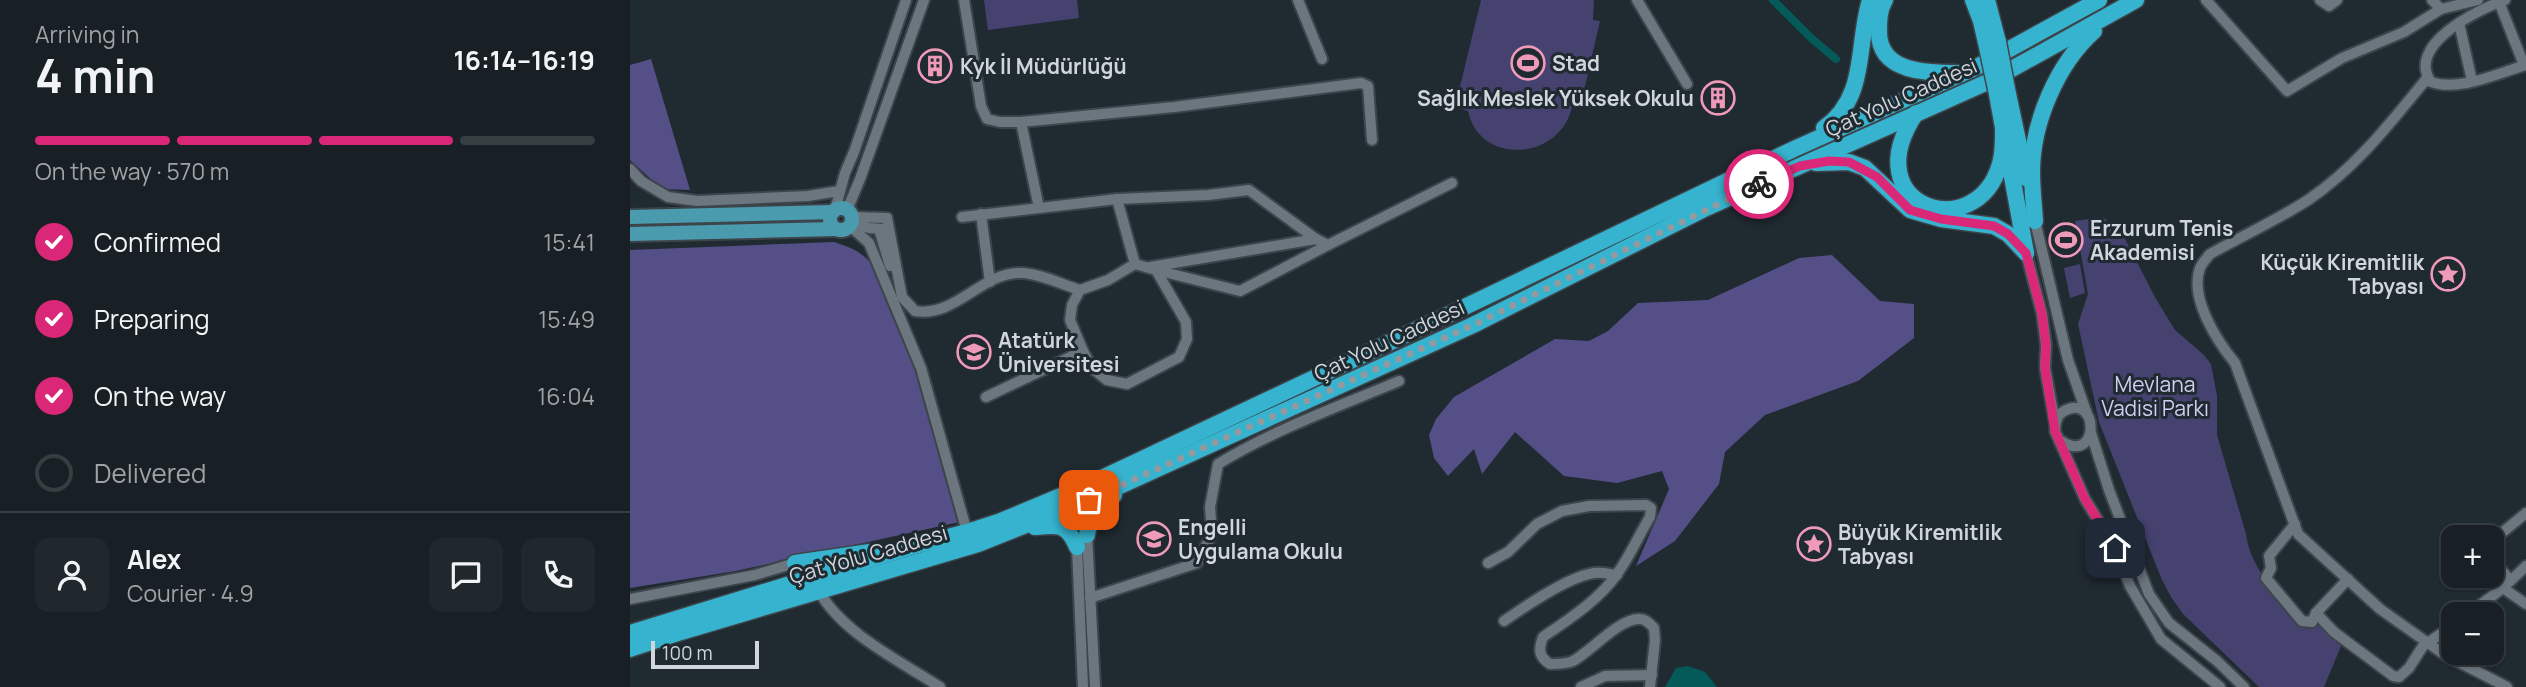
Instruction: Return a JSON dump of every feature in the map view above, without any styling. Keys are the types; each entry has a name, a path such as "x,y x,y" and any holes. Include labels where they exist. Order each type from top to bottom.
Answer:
{"highway":[{"path":"1794,149 1838,118 1849,103 1856,83 1861,37 1870,0"},
{"path":"1885,0 1879,20 1879,38 1885,52 1899,65 1925,73 1963,73"},
{"path":"1973,0 1992,44"},
{"path":"1987,0 1992,44 2035,221"},
{"name":"Çat Yolu Caddesi","path":"630,633 967,532 1001,521 1085,486 1794,149 1963,73 2099,0"},
{"name":"Çat Yolu Caddesi","path":"630,649 978,544 1076,506 1473,325 1704,209 1992,80 2136,0"},
{"path":"2035,221 2032,171 2035,142 2049,99 2069,60 2091,33 2112,15"},
{"path":"1916,113 1903,132 1896,163 1901,182 1917,201 1941,210 1955,209 1972,203 1993,181 2001,164 2002,89"},
{"path":"2003,121 2026,253"},
{"path":"1800,166 1829,161 1849,162 1877,177 1910,210 1941,219 1994,226 2008,234 2026,253"},
{"path":"1082,541 1097,509 1122,485"},
{"path":"1082,541 1076,506 1085,486"},
{"path":"1020,527 1055,524 1082,541"},
{"path":"795,563 914,546"}],"main road":[{"path":"630,217 845,216"},
{"path":"630,234 835,229 830,221 845,216"}],"street":[{"path":"906,0 839,191 845,216 869,243 921,368 967,532"},
{"path":"964,0 983,113 987,119 1021,122 1174,107 1361,83 1368,86 1372,140"},
{"path":"1298,0 1322,59"},
{"path":"1637,0 1686,84"},
{"path":"2206,0 2287,91 2342,58 2404,32 2441,9 2478,0"},
{"path":"2320,0 2329,6 2337,0"},
{"path":"2432,0 2441,9"},
{"path":"845,216 884,114 922,1"},
{"path":"2502,1 2525,65 2472,81 2437,84 2428,77 2426,65 2438,40 2477,10 2502,1"},
{"path":"2459,23 2472,81"},
{"path":"2428,77 2350,167 2309,199 2210,254 2200,268 2199,295 2219,344 2235,363 2298,534 2380,609 2445,655 2507,687"},
{"path":"869,110 884,114"},
{"path":"1021,122 1038,208"},
{"path":"630,169 641,181 668,197 697,201 796,197 839,191"},
{"path":"845,216 869,228 884,229 905,302 915,311 933,312 949,306 990,282 1020,273 1080,290 1108,280 1135,264 1240,292 1452,183"},
{"path":"962,217 1117,199 1208,195 1249,190 1328,246"},
{"path":"1117,199 1135,264"},
{"path":"981,214 990,282"},
{"path":"2035,221 2068,360 2091,421 2091,433 2109,490 2149,594 2169,623 2217,661 2244,687"},
{"path":"1152,269 1316,239"},
{"path":"2026,253 2042,314 2047,381 2055,431 2085,499 2115,548 2130,586 2161,639 2220,687"},
{"path":"1080,290 1072,305 1070,320 1083,351 1092,368 1107,380 1127,384 1179,357 1187,339 1186,322 1152,269"},
{"path":"986,397 1083,351"},
{"path":"1090,598 1197,563 1212,534 1210,507 1218,464 1310,419 1399,381"},
{"path":"2055,424 2060,414 2066,410 2078,409 2087,414"},
{"path":"2061,441 2078,445 2088,439 2091,433"},
{"path":"1488,563 1508,552 1537,524 1562,511 1589,506 1646,505 1651,508 1650,517 1617,575 1601,593 1543,637 1539,652 1542,659 1550,664 1572,661 1619,627 1639,618 1654,628 1650,687"},
{"path":"2504,531 2526,513"},
{"path":"2295,524 2269,556 2271,568 2266,578 2302,621 2312,622 2316,613 2348,579"},
{"path":"1070,687 1095,682 1090,598 1082,541"},
{"path":"1082,541 1082,684"},
{"path":"630,599 755,575 795,563"},
{"path":"2484,602 2526,566"},
{"path":"1504,621 1557,588 1585,575 1617,575"},
{"path":"2504,579 2526,604"},
{"path":"819,591 846,623 940,687"},
{"path":"2316,613 2334,632 2393,676 2399,677 2409,668 2418,652 2441,634"},
{"path":"2206,674 2217,661"},
{"path":"1581,687 1605,676 1651,675"}],"green space":[{"path":"984,0 1077,0 1079,18 988,30"},
{"name":"Stad","path":"1481,0 1594,0 1593,20 1600,21 1580,108 1572,106 1565,124 1553,137 1538,146 1521,150 1504,148 1488,141 1476,129 1468,111 1455,107"},
{"name":"Mevlana Vadisi Parkı","path":"2103,217 2123,235 2175,330 2211,364 2217,396 2217,435 2254,560 2277,594 2305,625 2317,625 2321,618 2344,639 2324,687 2259,687 2183,614 2162,580 2099,422 2078,324 2088,294 2075,221"},
{"name":"Erzurum Tenis Akademisi","path":"2071,223 2077,254 2062,258 2055,226"},
{"name":"Erzurum Tenis Akademisi","path":"2080,264 2085,293 2070,298 2064,268"}],"shaded area":[{"path":"651,59 690,190 662,189 630,160 630,65"},
{"path":"834,242 858,252 876,269 928,401 964,521 736,571 630,588 630,250"},
{"path":"1832,255 1880,301 1914,304 1914,338 1858,381 1765,415 1725,452 1719,484 1675,541 1636,566 1669,489 1662,471 1617,483 1564,476 1515,432 1482,474 1474,449 1448,476 1434,458 1429,435 1436,419 1454,397 1555,339 1589,341 1608,331 1638,303 1708,300 1799,258"},
{"path":"1688,666 1705,672 1717,687 1665,687 1676,668"}],"waterway":[{"path":"1773,0 1836,59"}],"way so far":[{"path":"1089,500 1473,325 1759,184"}],"place":[{"name":"Stad","path":"1528,63"},
{"name":"Kyk İl Müdürlüğü","path":"935,66"},
{"name":"Sağlık Meslek Yüksek Okulu","path":"1718,98"},
{"name":"Erzurum Tenis Akademisi","path":"2066,240"},
{"name":"Küçük Kiremitlik Tabyası","path":"2448,274"},
{"name":"Atatürk Üniversitesi","path":"974,352"},
{"name":"Engelli Uygulama Okulu","path":"1154,539"},
{"name":"Büyük Kiremitlik Tabyası","path":"1814,544"}],"route":[{"path":"1759,184 1800,166 1829,161 1849,162 1877,177 1910,210 1923,216 1982,223 2008,234 2026,253 2042,314 2046,345 2045,368 2055,431 2085,499 2115,548"}]}
